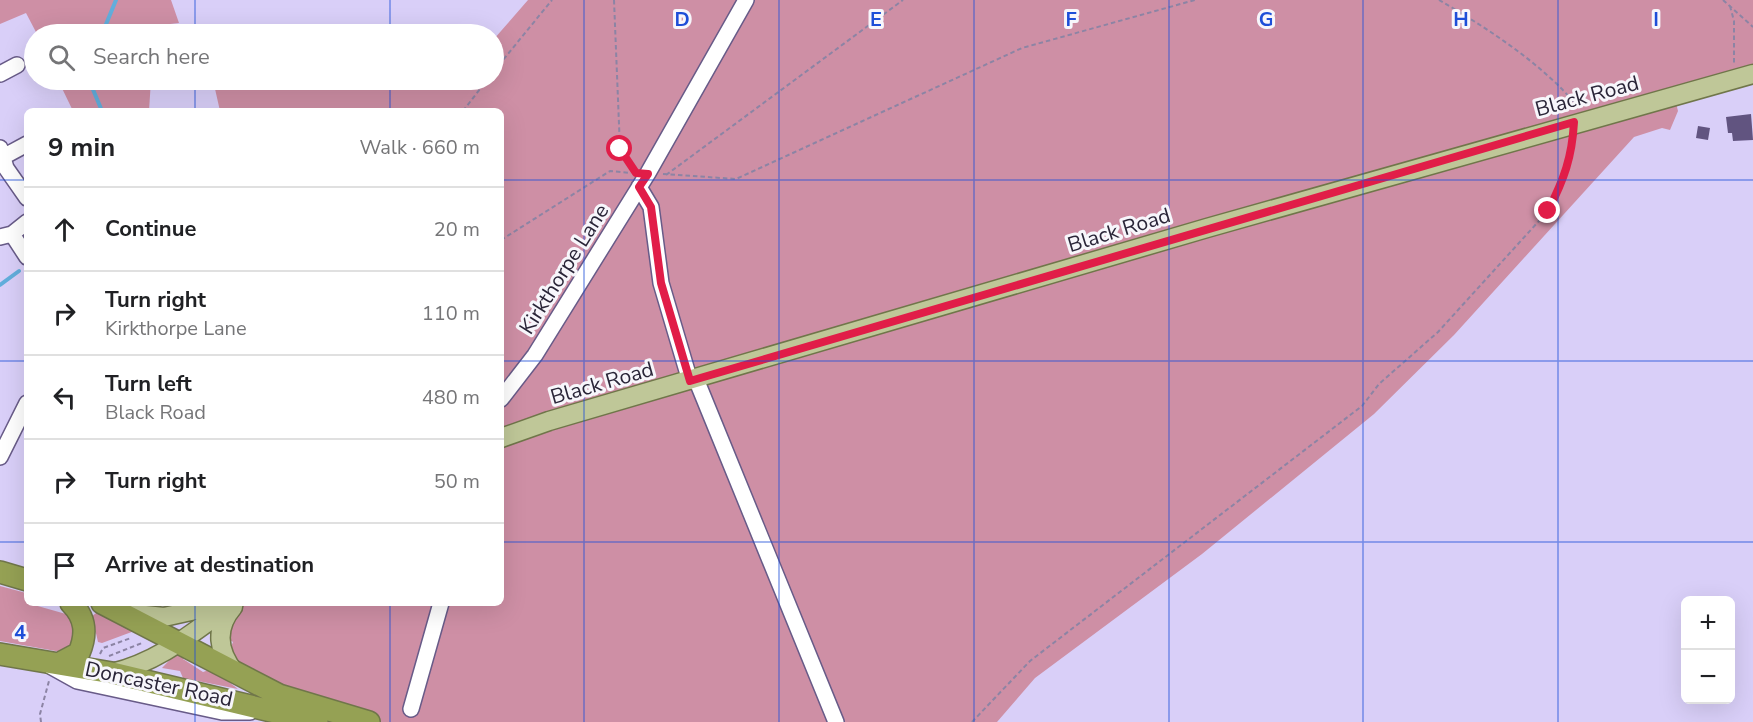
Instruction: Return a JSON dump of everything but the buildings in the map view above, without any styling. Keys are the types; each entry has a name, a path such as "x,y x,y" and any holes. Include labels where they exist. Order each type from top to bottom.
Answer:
{"highway":[{"path":"0,572 24,579"},
{"path":"51,663 79,653 84,641 82,617 73,606"},
{"name":"Doncaster Road","path":"109,606 279,695 369,722"},
{"name":"Doncaster Road","path":"0,654 104,671 317,722"}],"main road":[{"name":"Black Road","path":"504,437 549,421 1581,121 1753,74"},
{"path":"124,612 164,617 214,606"},
{"path":"104,671 139,666 180,642 231,606"},
{"path":"233,606 220,631 220,650 235,673"}],"street":[{"name":"Kirkthorpe Lane","path":"504,395 535,356 648,174 746,0"},
{"path":"0,74 17,65"},
{"path":"24,145 1,153 6,168 24,194"},
{"path":"639,187 651,207 661,283 693,380 836,722"},
{"path":"24,224 6,236 24,254"},
{"path":"0,457 24,409"},
{"path":"411,709 440,606"},
{"path":"51,663 77,681 222,712 273,711"}],"path":[{"path":"504,59 552,0"},
{"path":"504,238 610,171 636,173 620,149 614,0"},
{"path":"666,175 903,0"},
{"path":"648,174 736,179 1022,48 1195,0"},
{"path":"972,722 1030,661 1362,406 1379,384 1438,332 1548,211 1566,175 1581,121 1565,91 1482,26 1439,0"},
{"path":"1723,0 1753,27"},
{"path":"1730,6 1734,21 1733,79"},
{"path":"465,108 479,90"},
{"path":"104,671 103,648 142,634 147,625"},
{"path":"41,722 40,714 51,663"}],"shaded area":[{"path":"0,0 171,0 179,23 32,24 26,13 0,24"},
{"path":"528,0 1753,0 1753,74 1674,95 1678,111 1670,130 1662,128 1634,137 1454,335 1374,414 1202,554 1035,678 997,722 369,722 235,673 230,649 233,642 174,606 504,606 504,108 219,108 215,90 504,90 504,28"},
{"path":"63,90 150,90 149,108 72,108"},
{"path":"0,586 24,592 24,606 38,606 73,616 80,627 67,653 0,641"},
{"path":"99,611 137,630 102,643 98,642 92,616"},
{"path":"181,648 187,654 183,659 203,672 212,669 238,689 183,678 180,671 162,668"}],"waterway":[{"path":"106,24 116,0"},
{"path":"93,90 101,108"},
{"path":"0,285 19,271"}],"route":[{"path":"620,149 636,173 648,174 639,187 651,207 661,283 690,381 1574,122 1572,150 1566,175 1548,211"}]}
